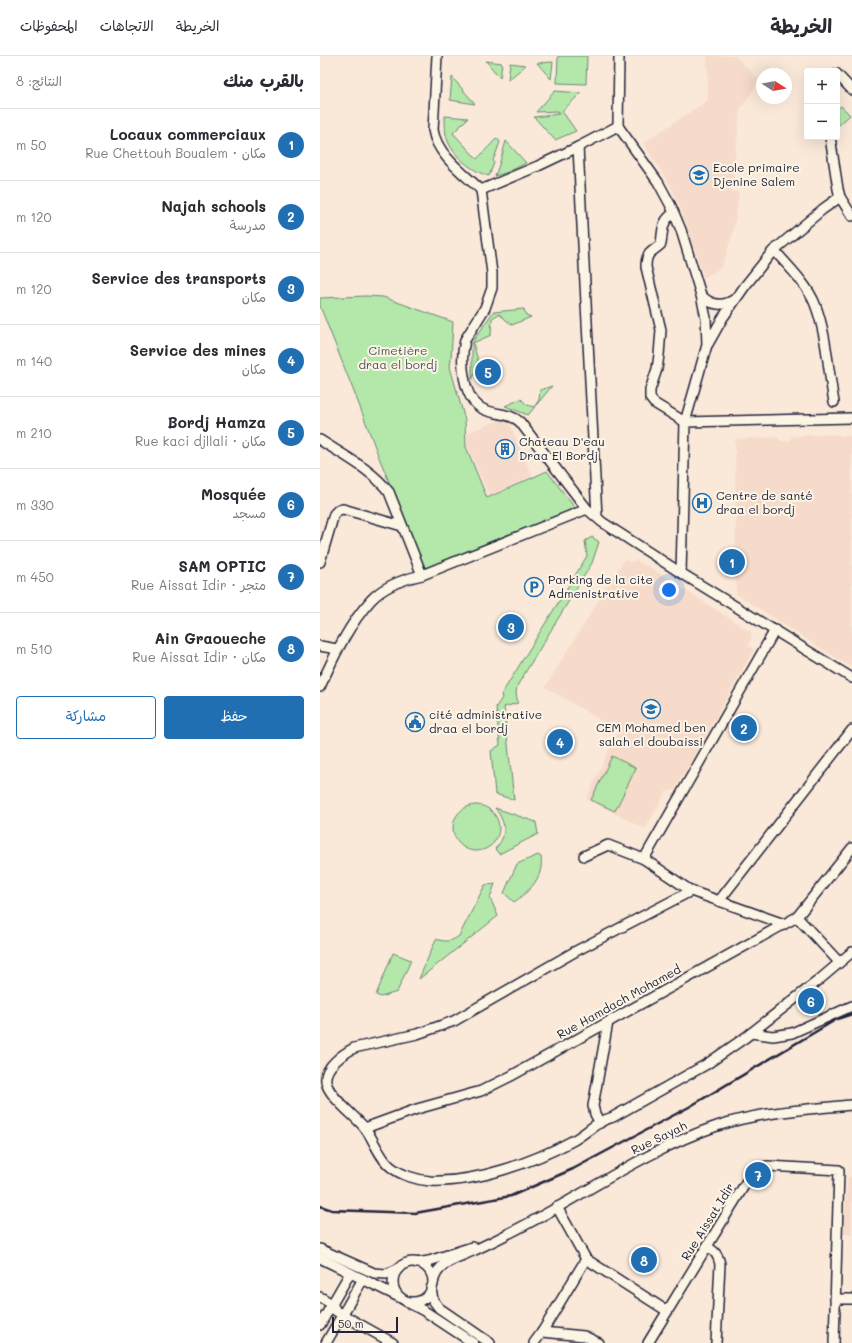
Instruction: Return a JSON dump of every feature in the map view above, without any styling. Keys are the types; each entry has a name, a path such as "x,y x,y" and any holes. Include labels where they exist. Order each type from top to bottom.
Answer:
{"street":[{"path":"437,56 433,130 434,136 441,150 455,167 481,190 492,273 492,288 485,308 466,340 463,360 464,378 472,398 482,408 516,418 587,509 602,522 681,573 852,678"},
{"path":"619,56 618,126 658,182 681,230 701,295 706,318 707,345"},
{"path":"840,78 852,90"},
{"path":"481,190 538,166 618,126"},
{"path":"830,140 840,197 852,216"},
{"path":"578,146 597,517"},
{"path":"681,573 685,422 707,345 754,272 774,250 823,209 840,197"},
{"path":"674,213 667,217 664,223 661,244 648,254 646,260 646,267 661,330 661,342 657,369 650,390 650,398 654,403 685,422 852,418"},
{"path":"774,250 806,289 814,303 823,337 834,402"},
{"path":"701,295 710,303 719,305 736,298"},
{"path":"320,440 359,465 385,487 422,575"},
{"path":"320,562 334,514 338,510 343,509 402,526"},
{"path":"320,687 337,649 360,615 371,600 390,586 405,579 422,575 587,509"},
{"path":"644,859 775,630"},
{"path":"320,646 337,649"},
{"path":"719,901 852,730"},
{"path":"584,856 608,845 644,859 691,891 784,924"},
{"name":"Rue Hamdach Mohamed","path":"365,1128 417,1109 481,1091 511,1076 797,917 852,848"},
{"path":"691,891 576,951 454,1021 418,1034 354,1048 346,1053 329,1069 323,1080 330,1091 349,1113 365,1128 389,1166 396,1171 406,1176 430,1181 460,1179 498,1171 534,1159 575,1140 600,1122 613,1117 707,1064 819,980 852,952"},
{"path":"797,917 839,962"},
{"path":"751,1032 773,1036 792,1033 852,1006"},
{"path":"600,1122 595,1114 593,1106 608,1022"},
{"name":"Rue Sayah","path":"432,1286 435,1275 445,1264 527,1224 654,1153 697,1133 735,1120 852,1105"},
{"name":"Rue Aissat Idir","path":"648,1343 753,1171 756,1168 768,1166 839,1170 834,1343"},
{"path":"557,1207 586,1259 667,1311"},
{"name":"Rue Sayah","path":"417,1263 429,1261 492,1241"},
{"path":"707,1247 714,1251 720,1264 716,1343"},
{"path":"320,1249 374,1272 386,1274 405,1264 417,1263 424,1266 430,1272 432,1296 435,1304 490,1343"},
{"path":"320,1258 426,1312 473,1343"},
{"path":"534,1343 586,1259"},
{"path":"398,1269 394,1276 393,1285 396,1293 404,1300 410,1302 419,1301 427,1296 432,1286"},
{"path":"320,1326 350,1272"},
{"path":"326,1343 363,1279"},
{"path":"320,1297 332,1304 336,1311 342,1315 393,1343"},
{"path":"835,1299 852,1300"},
{"path":"542,1332 584,1336 599,1343"}],"shaded area":[{"name":"Ecole primaire Djenine Salem","path":"707,56 736,56 756,78 756,86 740,110 732,191 739,192 732,236 722,267 704,278 680,207 670,185 643,143 708,100"},
{"path":"507,417 532,476 489,496 467,446 467,433"},
{"path":"836,434 849,436 852,434 852,668 736,594 735,439 777,437 781,441 789,441 792,436"},
{"name":"CEM Mohamed ben salah el doubaissi","path":"624,559 629,562 636,560 644,565 645,564 751,632 752,637 748,645 754,650 675,790 666,792 645,829 586,799 618,731 545,687"},
{"path":"848,1177 852,1177 852,1235 843,1234"}],"green space":[{"path":"558,56 587,56 586,84 557,83"},
{"path":"486,61 502,63 500,78"},
{"path":"553,62 551,79 537,63"},
{"path":"510,63 526,65 508,80"},
{"path":"452,77 475,104 450,100"},
{"path":"555,91 581,93 562,111 576,131 555,140 534,117 559,114 558,111 536,112"},
{"path":"841,106 850,115 840,124"},
{"path":"445,116 468,118 453,133 477,159 497,138 500,142 489,176 482,174 462,161 452,149 446,135"},
{"path":"506,141 526,163 508,172 495,176 500,162"},
{"name":"Cimetière draa el bordj","path":"366,296 383,297 453,322 450,367 465,420 466,447 487,498 547,471 575,508 425,568 380,460 320,306 320,298"},
{"path":"524,309 526,315 531,317 512,325 499,314 492,318 491,335 473,343 480,368 472,380 472,343 493,312"},
{"path":"552,386 528,415 505,406 521,399 527,405 534,407 539,400 540,390"},
{"path":"592,537 599,542 592,563 517,686 516,694 518,703 504,707 514,800 495,794 491,751 500,745 496,707 502,698 501,695 587,556 585,541"},
{"path":"612,756 636,768 615,811 591,800"},
{"path":"471,805 481,805 489,809 495,815 499,823 499,833 495,841 489,847 481,851 471,851 463,847 457,841 453,833 453,823 457,815 463,809"},
{"path":"495,808 536,822 538,834 499,854 495,849 502,839 504,829 499,813"},
{"path":"538,855 541,857 541,864 535,883 514,902 504,893 517,864"},
{"path":"495,884 490,898 498,916 419,979 436,939 448,941 459,936 485,885"},
{"path":"393,953 411,960 397,992 381,997 376,995"}],"railway":[{"path":"320,1206 332,1210 415,1213 511,1196 573,1169 689,1107 837,1019 852,1014"}],"place":[{"name":"Ecole primaire Djenine Salem","path":"699,175"},
{"name":"Bordj Hamza","path":"488,372"},
{"name":"Chateau D'eau Draa El Bordj","path":"505,449"},
{"name":"Centre de santé draa el bordj","path":"702,503"},
{"name":"Locaux commerciaux","path":"732,562"},
{"name":"Parking de la cite Admenistrative","path":"534,587"},
{"name":"Service des transports","path":"511,627"},
{"name":"CEM Mohamed ben salah el doubaissi","path":"651,709"},
{"name":"cité administrative draa el bordj","path":"415,722"},
{"name":"Najah schools","path":"744,728"},
{"name":"Service des mines","path":"560,742"},
{"name":"Mosquée","path":"811,1001"},
{"name":"SAM OPTIC","path":"758,1175"},
{"name":"Ain Graoueche","path":"644,1260"}]}
